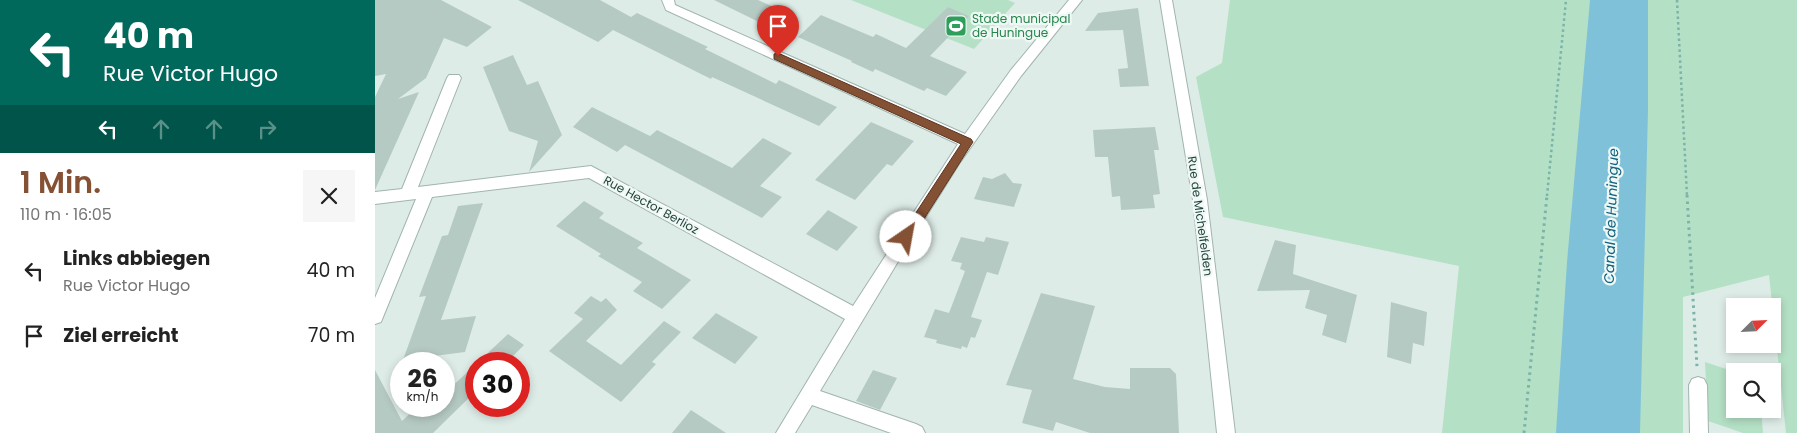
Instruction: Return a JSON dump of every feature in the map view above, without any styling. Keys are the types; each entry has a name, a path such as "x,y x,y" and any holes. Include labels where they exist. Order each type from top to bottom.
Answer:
{"street":[{"path":"668,0 670,7 967,142"},
{"path":"785,433 855,316 967,142 1017,73 1076,0"},
{"name":"Rue de Michelfelden","path":"1166,0 1200,200 1226,433"},
{"path":"409,194 454,78"},
{"name":"Rue Hector Berlioz","path":"375,198 591,172 855,316"},
{"path":"375,317 427,191"},
{"path":"1698,385 1699,433"},
{"path":"808,395 917,433"}],"path":[{"path":"1524,433 1566,0"},
{"path":"1677,0 1678,50 1698,385"}],"green space":[{"name":"Stade municipal de Huningue","path":"851,0 1008,0 1015,3 974,49"},
{"path":"1230,0 1797,0 1797,433 1786,433 1781,387 1781,363 1778,363 1777,353 1781,353 1781,298 1771,298 1769,275 1683,297 1683,433 1442,433 1459,266 1223,217 1196,77 1222,63"},
{"path":"1705,362 1726,369 1726,418 1762,418 1763,433 1743,433 1708,421"}],"water":[{"name":"Canal de Huningue","path":"1590,0 1648,0 1648,111 1640,433 1556,433 1567,262"}],"building":[{"path":"375,0 441,0 492,27 467,47 444,38 426,78 398,99 419,92 375,190 375,97 386,74 375,76"},
{"path":"518,0 600,0 631,17 637,13 708,47 705,49 776,84 779,80 837,107 819,126 712,77 711,79 613,30 598,42"},
{"path":"714,0 758,0 789,14 773,29"},
{"path":"948,7 969,16 930,56 967,72 946,96 927,88 924,91 875,69 873,72 798,37 821,15 873,37 876,34 906,48"},
{"path":"1138,8 1149,86 1120,87 1118,69 1128,68 1123,30 1085,31 1098,13"},
{"path":"513,55 527,85 538,81 562,135 529,172 538,141 509,131 483,67"},
{"path":"592,107 650,136 657,130 732,168 763,138 792,153 760,186 782,197 762,218 625,145 617,152 573,127"},
{"path":"871,122 914,141 892,166 887,164 855,200 815,180"},
{"path":"1155,127 1159,150 1154,150 1160,194 1153,195 1155,208 1121,210 1120,196 1112,197 1108,157 1095,157 1093,130"},
{"path":"1005,173 1013,183 1022,184 1014,207 974,199 983,177 992,179"},
{"path":"584,201 604,213 599,218 643,243 637,248 691,280 662,309 633,291 642,282 598,256 601,254 556,226"},
{"path":"483,203 441,320 476,316 465,352 406,352 426,296 419,297 442,236 448,235 458,206"},
{"path":"828,210 858,227 837,251 806,234"},
{"path":"961,237 984,242 986,237 1009,242 998,275 987,272 971,317 982,320 975,338 971,337 967,348 962,346 961,349 936,343 937,340 924,337 935,309 949,313 965,271 960,269 962,263 951,261"},
{"path":"1275,240 1296,245 1293,274 1357,295 1346,343 1322,335 1327,315 1305,308 1310,290 1257,291"},
{"path":"1041,293 1095,306 1073,379 1105,387 1130,389 1130,368 1170,368 1176,374 1179,433 1090,433 1056,422 1053,431 1022,423 1032,390 1006,385"},
{"path":"591,296 601,302 606,298 617,310 586,341 621,365 664,321 681,332 652,362 656,364 621,402 549,351 583,319 574,313"},
{"path":"1391,302 1427,312 1424,346 1413,343 1411,364 1387,357"},
{"path":"716,313 758,337 735,364 692,338"},
{"path":"508,334 524,345 517,352 489,352"},
{"path":"375,370 390,398 390,417 400,417 402,421 406,417 449,417 433,433 375,433"},
{"path":"873,370 897,378 880,410 856,401"},
{"path":"465,374 465,402 455,412 455,384"},
{"path":"691,410 726,433 672,433"}],"place":[{"name":"Stade municipal de Huningue","path":"956,26"}],"route":[{"path":"778,56 967,142 906,237"}]}
